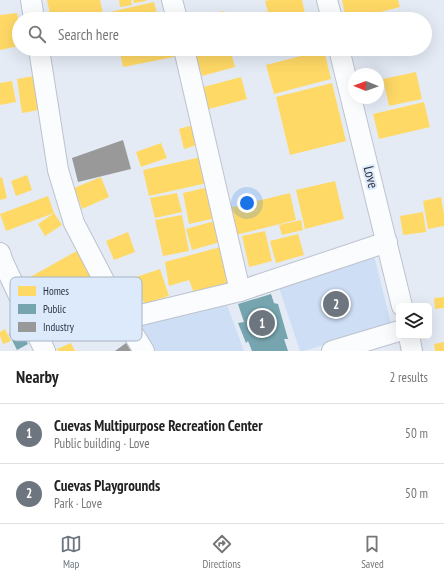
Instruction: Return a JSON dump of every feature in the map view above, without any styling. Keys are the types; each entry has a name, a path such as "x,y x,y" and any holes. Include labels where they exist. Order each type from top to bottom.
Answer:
{"street":[{"path":"31,0 33,12"},
{"path":"172,0 175,12"},
{"path":"327,0 330,12"},
{"path":"40,56 58,170 74,223 102,277"},
{"path":"186,56 240,291"},
{"name":"Love","path":"341,56 401,303"},
{"path":"142,315 240,291 387,242"},
{"path":"0,253 10,277"},
{"path":"332,351 396,332"},
{"path":"410,339 412,351"},
{"path":"40,341 45,351"},
{"path":"138,341 144,351"}],"shaded area":[{"path":"374,255 391,324 300,351 278,285"},
{"path":"227,305 244,351 151,351 142,337 142,321"}],"building: Homes":[{"path":"47,0 100,0 103,12 50,12"},
{"path":"119,0 131,0 132,5 120,7"},
{"path":"133,0 146,0 146,1 134,3"},
{"path":"302,0 305,12 268,12 265,1"},
{"path":"342,0 398,0 400,7 380,12 345,12"},
{"path":"154,2 156,12 110,12"},
{"path":"12,14 12,47 0,50 0,15"},
{"path":"121,56 174,57 123,67"},
{"path":"196,56 232,56 235,67 202,76"},
{"path":"301,56 325,56 331,79 274,94 266,65"},
{"path":"416,72 422,99 389,106 384,79"},
{"path":"34,76 39,110 22,113 17,79"},
{"path":"241,77 247,99 205,110 200,88"},
{"path":"12,81 16,102 0,105 0,83"},
{"path":"332,83 346,141 290,155 276,97"},
{"path":"424,102 430,127 379,139 373,114"},
{"path":"193,125 197,145 184,149 179,129"},
{"path":"161,143 167,158 141,167 136,152"},
{"path":"201,157 207,183 149,196 143,170"},
{"path":"27,175 32,190 16,196 11,181"},
{"path":"2,177 7,198 0,200 0,178"},
{"path":"101,177 109,197 82,209 74,188"},
{"path":"335,181 344,219 305,229 296,190"},
{"path":"209,187 216,218 189,224 183,193"},
{"path":"177,193 182,212 155,218 150,198"},
{"path":"290,193 296,220 236,235 229,208"},
{"path":"48,196 54,213 6,231 0,214"},
{"path":"441,197 444,214 444,226 428,229 423,201"},
{"path":"423,212 426,232 403,235 400,216"},
{"path":"54,213 62,225 45,236 38,224"},
{"path":"182,215 189,251 163,256 155,220"},
{"path":"218,220 224,241 192,250 186,229"},
{"path":"301,220 303,230 282,235 279,225"},
{"path":"265,231 272,261 249,267 242,236"},
{"path":"128,232 135,252 114,260 106,241"},
{"path":"298,234 304,255 276,263 270,241"},
{"path":"224,246 234,281 194,293 189,280 169,286 165,262"},
{"path":"82,248 96,274 91,277 30,277"},
{"path":"160,269 169,296 144,304 142,297 142,277 136,277"},
{"path":"444,297 444,308 435,309 434,298"},
{"path":"5,329 11,341 3,344 0,332"},
{"path":"444,342 444,351 435,351 434,344"},
{"path":"71,343 75,351 58,351 57,349"}],"building: Public":[{"path":"271,294 274,303 278,304 288,339 284,339 288,351 252,351 248,341 246,343 238,323 244,322 238,304"},
{"path":"12,341 26,341 28,344 17,350"}],"building: Industry":[{"path":"123,140 131,169 78,182 72,158"},
{"path":"126,343 131,351 115,351"}],"place":[{"name":"Cuevas Playgrounds","path":"336,304"},
{"name":"Cuevas Multipurpose Recreation Center","path":"262,323"}]}
